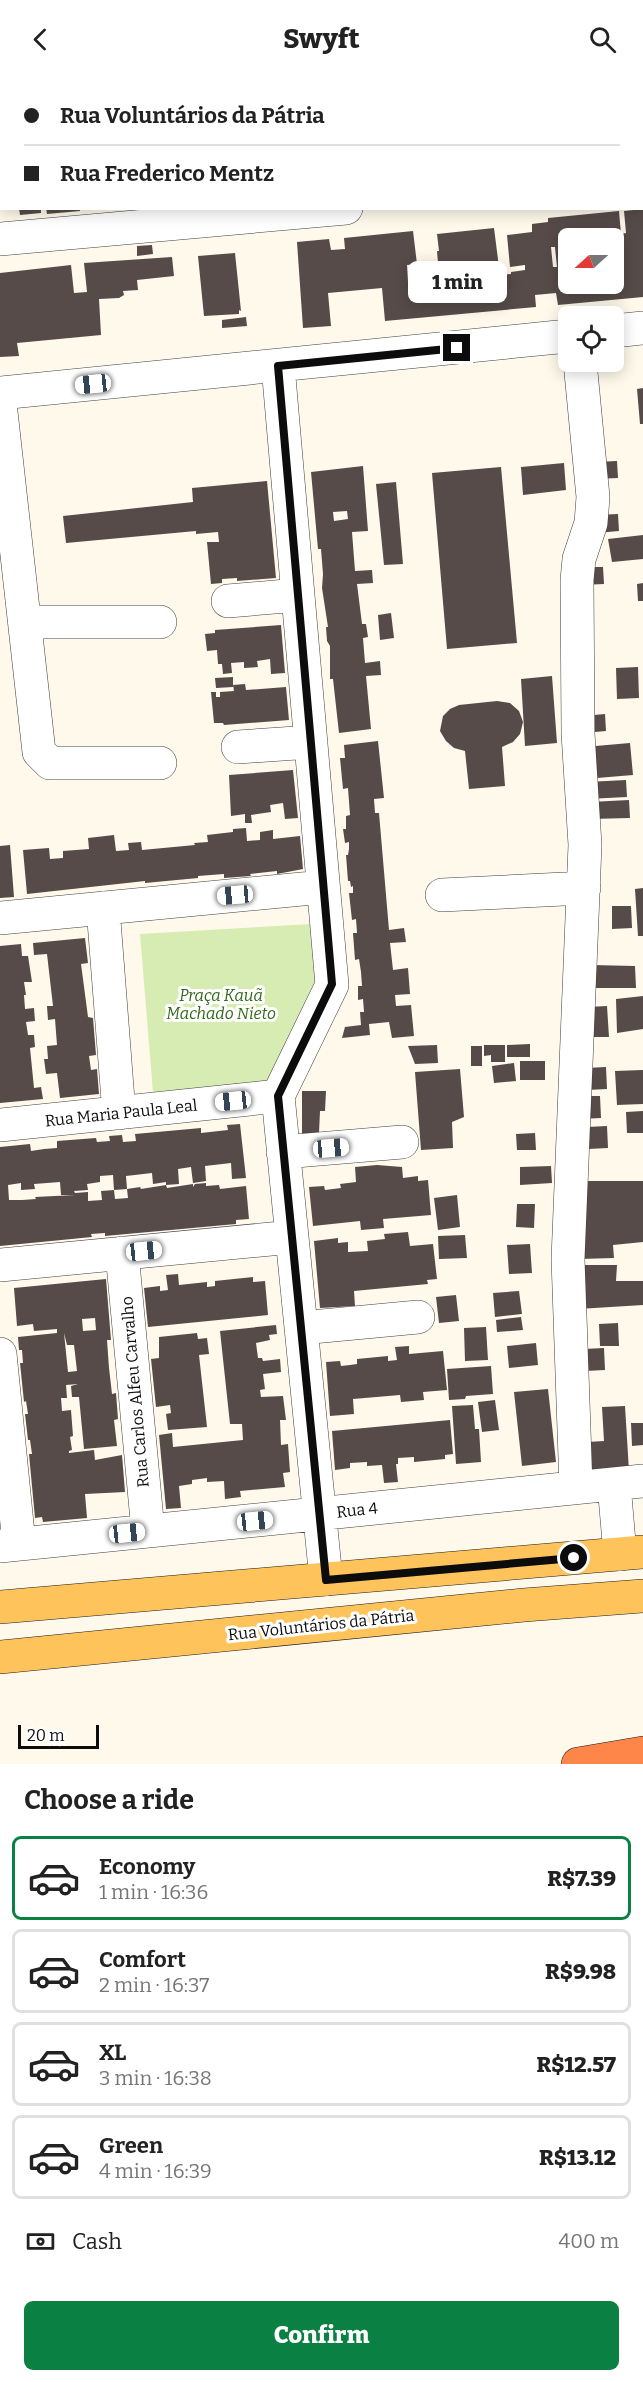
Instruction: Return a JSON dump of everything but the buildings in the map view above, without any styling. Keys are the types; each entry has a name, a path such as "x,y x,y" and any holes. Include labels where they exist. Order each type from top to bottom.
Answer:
{"highway":[{"path":"578,1764 643,1753"}],"main road":[{"path":"0,1607 631,1553"},
{"name":"Rua Voluntários da Pátria","path":"2,1657 524,1605 643,1596"},
{"path":"0,1620 2,1657"}],"street":[{"path":"0,239 96,219 302,210"},
{"path":"624,330 643,328"},
{"path":"0,393 558,337"},
{"path":"278,366 332,984 278,1096 326,1580"},
{"path":"576,1487 568,1259 585,844 578,733 577,580 579,559 591,523 593,496 581,372"},
{"path":"0,403 39,752 50,763 159,763"},
{"path":"228,601 298,595"},
{"path":"25,621 160,622"},
{"path":"238,747 311,742"},
{"path":"0,918 323,887"},
{"path":"442,895 584,888"},
{"path":"102,908 120,1113"},
{"name":"Rua Maria Paula Leal","path":"0,1125 278,1096"},
{"path":"284,1152 402,1142"},
{"path":"0,1265 292,1238"},
{"name":"Rua Carlos Alfeu Carvalho","path":"122,1253 148,1531"},
{"path":"301,1328 418,1317"},
{"path":"0,1354 9,1545"},
{"path":"629,1482 631,1553"},
{"name":"Rua 4","path":"9,1545 629,1482"}],"green space":[{"name":"Praça Kauã Machado Nieto","path":"311,924 315,981 267,1082 153,1092 140,934"}],"route":[{"path":"457,348 278,366 332,984 278,1096 326,1580 574,1558"}]}
